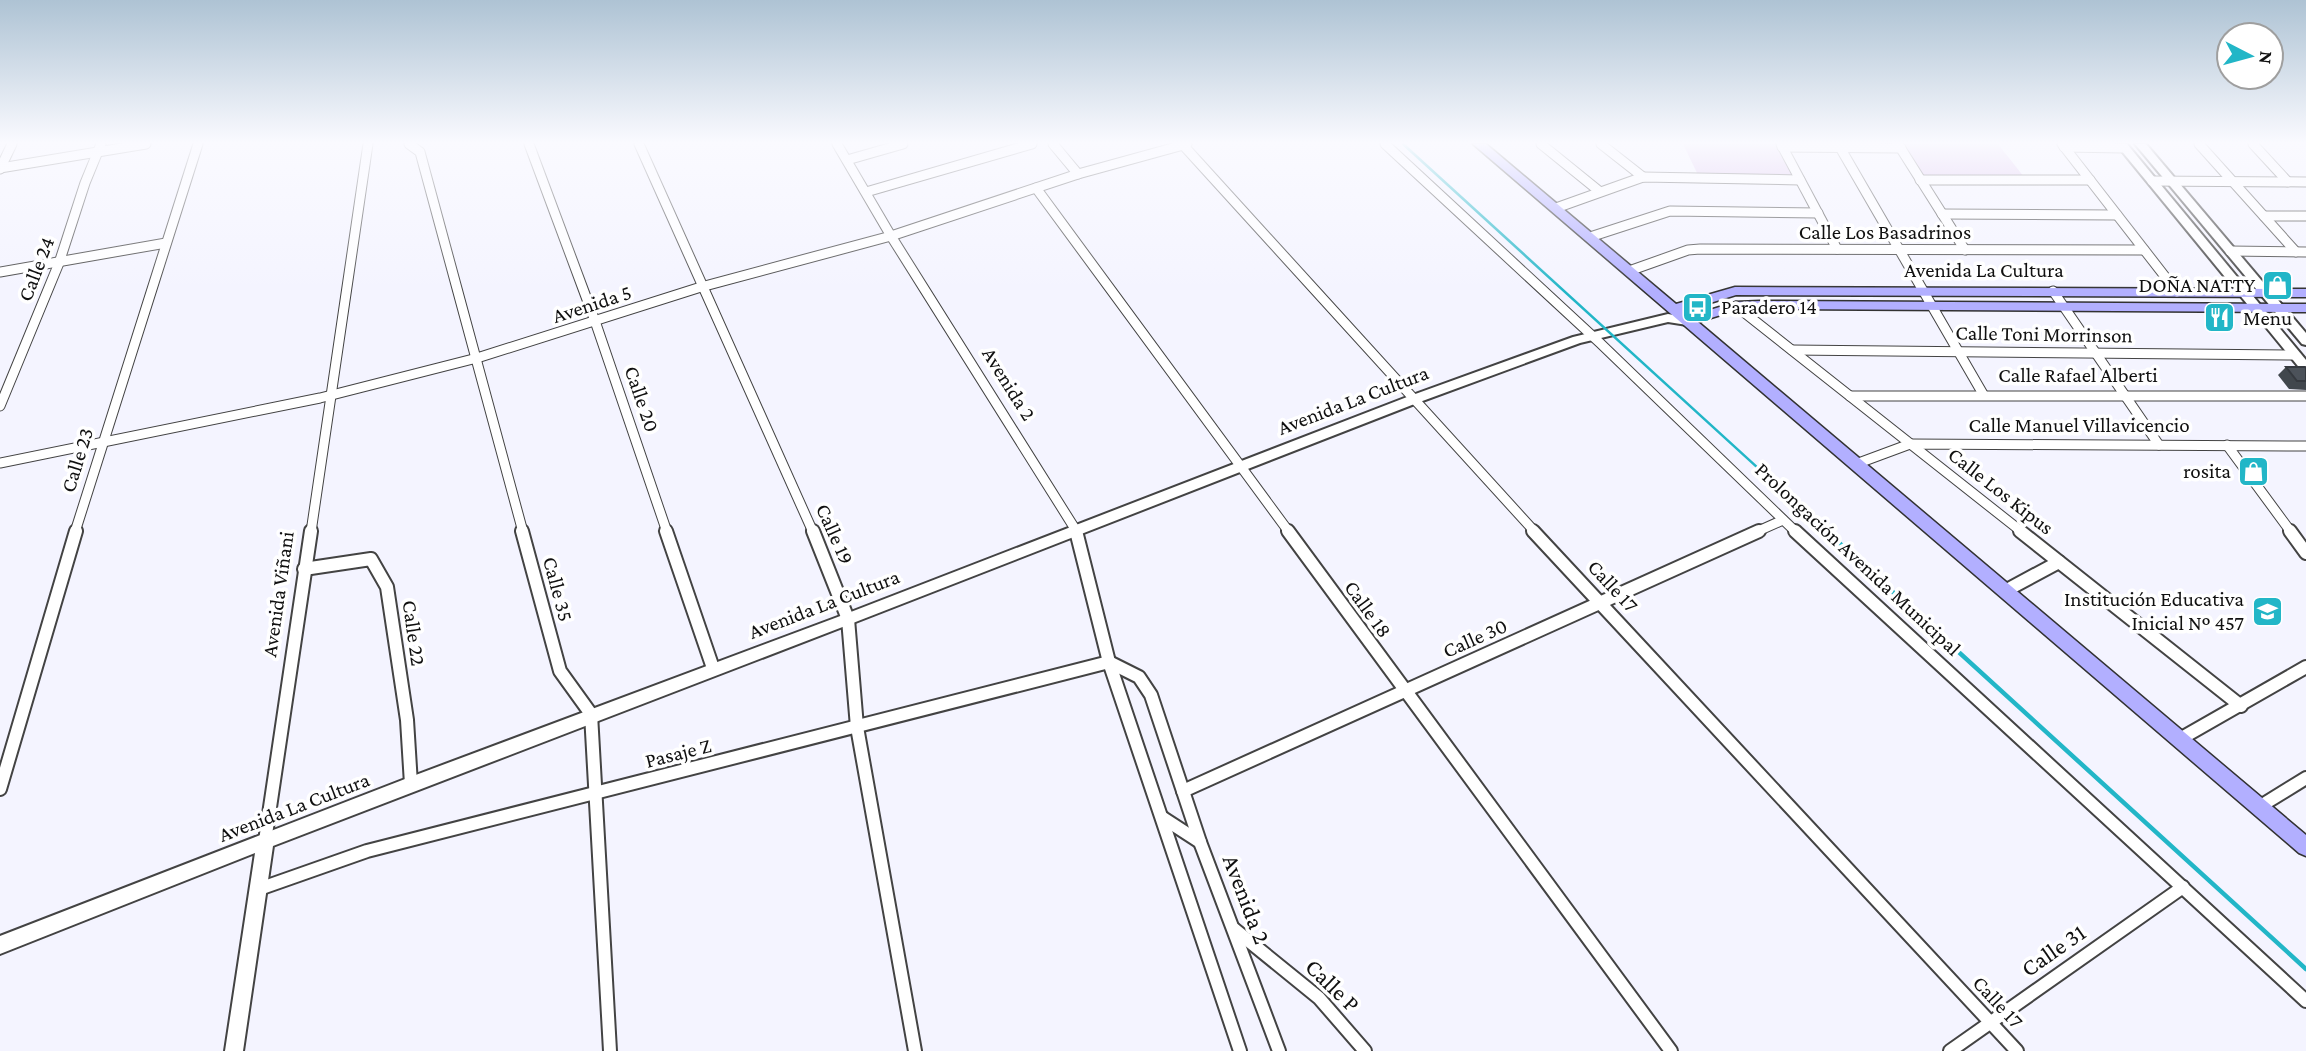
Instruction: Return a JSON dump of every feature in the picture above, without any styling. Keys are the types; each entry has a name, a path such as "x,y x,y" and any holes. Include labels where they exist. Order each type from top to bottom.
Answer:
{"main road":[{"path":"1538,193 1629,271 1676,316 1856,464 2306,847"},
{"name":"Avenida La Cultura","path":"1676,316 1735,291 2306,293"},
{"name":"Avenida La Cultura","path":"1676,316 1736,306 2306,308"}],"street":[{"name":"Calle 24","path":"0,406 59,263 84,193"},
{"name":"Calle 23","path":"0,789 102,442 182,193"},
{"name":"Avenida Viñani","path":"233,1051 360,193"},
{"name":"Calle 35","path":"431,193 561,671 591,714"},
{"name":"Calle 20","path":"547,193 595,321 713,668"},
{"name":"Calle 19","path":"660,193 827,562 848,619 857,727 915,1051"},
{"name":"Avenida 2","path":"867,193 1076,530 1109,662 1240,1051"},
{"name":"Avenida 5","path":"0,463 329,396 477,358 701,287 891,236 1020,193"},
{"name":"Calle 18","path":"1039,193 1671,1051"},
{"name":"Calle 17","path":"1228,193 1412,400 2017,1051"},
{"name":"Prolongación Avenida Municipal","path":"1438,193 1592,336 1783,520 2306,1000"},
{"path":"1556,208 1594,193"},
{"path":"1807,193 1837,249"},
{"path":"1866,193 1983,394"},
{"path":"1928,193 1965,250"},
{"path":"2100,193 2177,292"},
{"path":"2162,193 2306,368"},
{"path":"2181,193 2306,341"},
{"path":"2244,193 2301,252"},
{"path":"1590,237 1670,211 1818,213"},
{"path":"1942,214 2117,215"},
{"path":"2264,216 2306,216"},
{"path":"0,272 166,243"},
{"name":"Calle Los Basadrinos","path":"1629,271 1700,249 2144,250"},
{"path":"2230,251 2301,252"},
{"path":"2053,291 2159,445"},
{"name":"Calle Los Kipus","path":"1736,306 2241,706"},
{"name":"Avenida La Cultura","path":"0,945 591,714 848,619 1412,400 1592,336 1676,316"},
{"name":"Calle Toni Morrinson","path":"1792,350 2295,355"},
{"name":"Calle Rafael Alberti","path":"1850,396 2306,396"},
{"name":"Calle Manuel Villavicencio","path":"1856,464 1910,444 2302,446"},
{"path":"2227,445 2306,553"},
{"path":"2302,446 2306,457"},
{"name":"Calle 30","path":"1183,791 1783,520"},
{"name":"Calle 22","path":"304,569 371,559 387,587 407,720 411,784"},
{"path":"2005,591 2059,562"},
{"name":"Avenida 2","path":"1109,662 1139,677 1145,684 1200,842 1279,1051"},
{"name":"Pasaje Z","path":"259,889 367,851 1109,662"},
{"path":"2180,739 2306,667"},
{"path":"591,714 610,1051"},
{"path":"2259,807 2306,778"},
{"path":"1163,818 1200,842"},
{"name":"Calle 31","path":"1950,1051 2183,887"},
{"name":"Calle P","path":"1234,929 1319,998 1365,1051"}],"building":[{"path":"2286,367 2305,367 2306,381 2297,381"}],"railway":[{"path":"1457,193 1828,532"},
{"path":"1826,531 2306,969"}],"place":[{"name":"DOÑA NATTY","path":"2278,285"},
{"name":"Paradero 14","path":"1698,307"},
{"name":"Menu","path":"2220,318"},
{"name":"rosita","path":"2254,471"},
{"name":"Institución Educativa Inicial Nº 457","path":"2267,611"}]}
